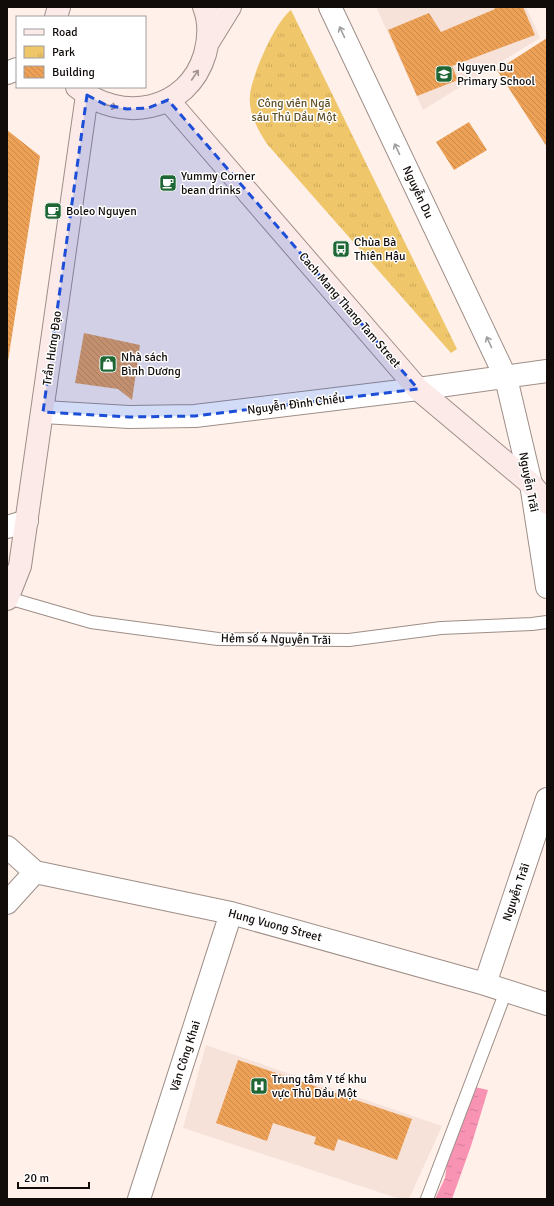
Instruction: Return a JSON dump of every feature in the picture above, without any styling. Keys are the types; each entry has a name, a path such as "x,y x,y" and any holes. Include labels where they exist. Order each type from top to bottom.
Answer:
{"main road":[{"path":"204,7 207,16 209,41"},
{"path":"82,91 106,105 127,109 148,108 168,100 188,85 202,65 209,41 230,7"},
{"name":"Trần Hưng Đạo","path":"8,598 20,566 17,524 43,412 82,91"},
{"name":"Cach Mang Thang Tam Street","path":"168,100 418,389 531,484 547,502"}],"street":[{"name":"Nguyễn Du","path":"330,7 506,378"},
{"path":"7,73 16,68"},
{"name":"Nguyễn Đình Chiểu","path":"43,412 129,417 195,416 506,378 547,371"},
{"name":"Nguyễn Trãi","path":"506,378 531,484 547,587"},
{"name":"Nguyễn Trãi","path":"485,984 547,799"},
{"name":"Hung Vuong Street","path":"7,847 36,872 231,913 485,984 547,1004"},
{"path":"7,903 36,872"},
{"name":"Văn Công Khai","path":"139,1199 231,913"}],"lane":[{"name":"Hẻm số 4 Nguyễn Trãi","path":"8,598 91,622 218,639 349,640 441,628 547,622"},
{"path":"427,1199 506,991"}],"highlighted area":[{"path":"87,95 106,105 127,109 148,108 168,100 418,389 195,416 129,417 43,412"}],"shaded area":[{"name":"Nguyen Du Primary School","path":"376,7 526,7 540,38 423,110"},
{"name":"Trung tâm Y tế khu vực Thủ Dầu Một","path":"206,1045 442,1126 409,1199 400,1199 183,1128"}],"green space":[{"name":"Công viên Ngã sáu Thủ Dầu Một","path":"291,10 457,349 451,353 267,144 257,127 252,115 250,102 250,95 255,75 265,50 278,26"}],"water":[{"path":"475,1087 488,1090 471,1146 452,1199 435,1199 445,1178 448,1155 457,1139"}],"building":[{"name":"Nguyen Du Primary School","path":"494,7 523,7 535,35 452,66 458,80 417,96 388,30 429,13 441,32 495,9"},
{"path":"547,38 547,147 497,70"},
{"path":"469,122 487,150 454,170 436,142"},
{"path":"7,130 40,156 8,361 7,361"},
{"name":"Nhà sách Bình Dương","path":"84,333 140,345 132,400 118,389 75,383"},
{"path":"238,1060 412,1119 397,1160 338,1139 334,1151 314,1144 316,1137 273,1123 267,1141 216,1123"}],"place":[{"name":"Nguyen Du Primary School","path":"444,74"},
{"name":"Yummy Corner bean drinks","path":"168,183"},
{"name":"Boleo Nguyen","path":"53,211"},
{"name":"Chùa Bà Thiên Hậu","path":"341,249"},
{"name":"Nhà sách Bình Dương","path":"108,364"},
{"name":"Trung tâm Y tế khu vực Thủ Dầu Một","path":"259,1086"}]}
